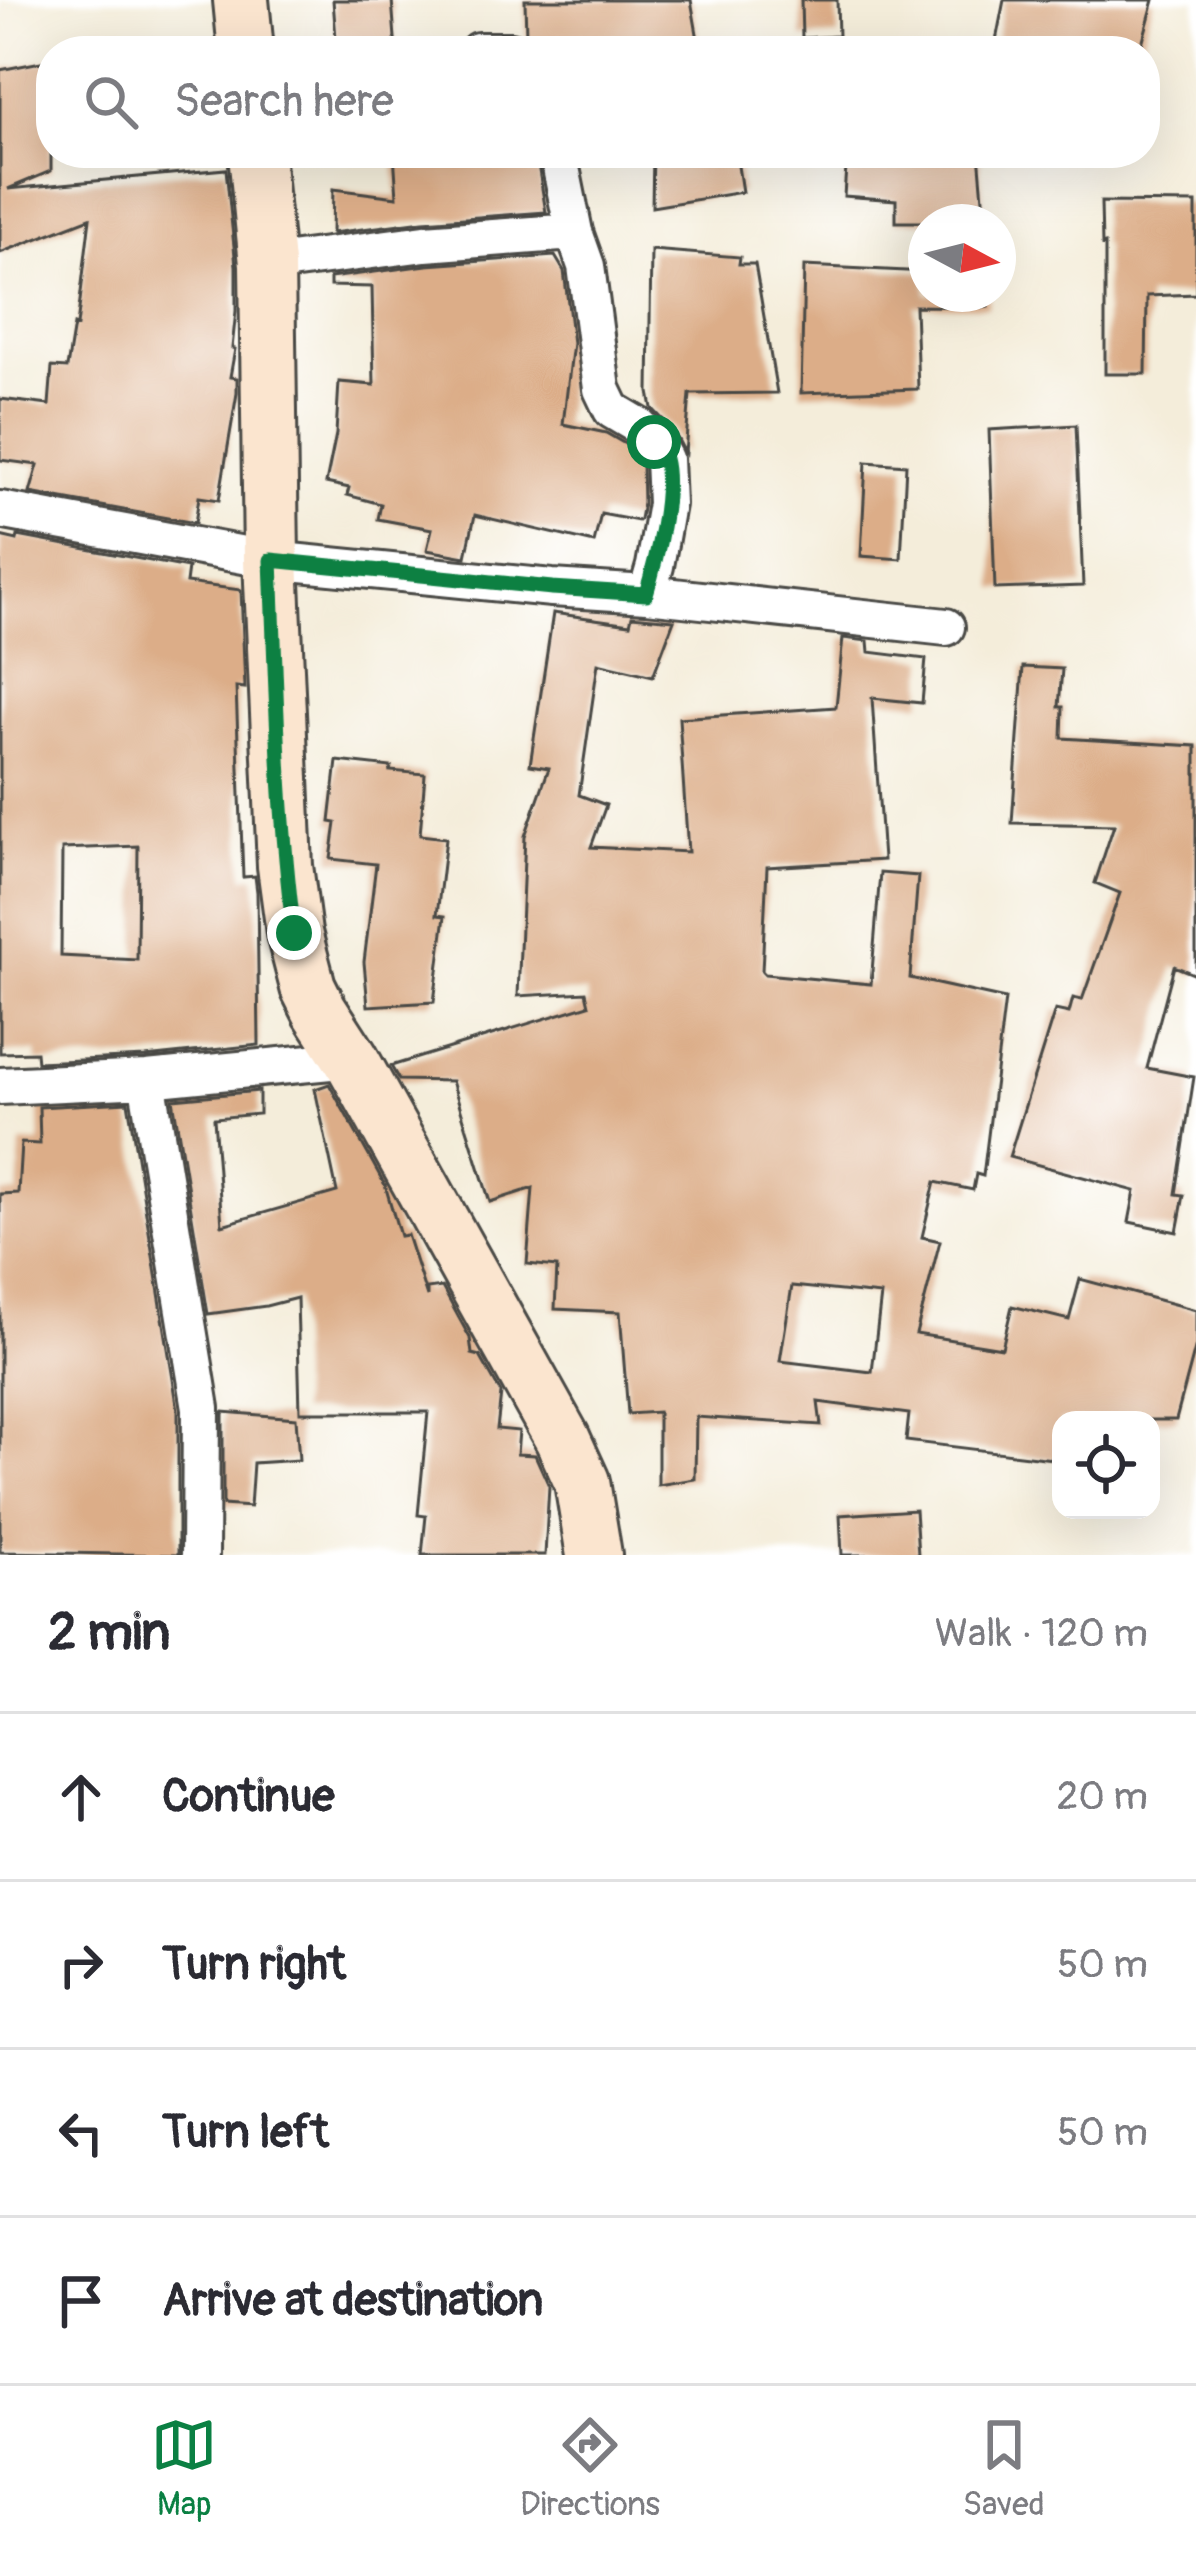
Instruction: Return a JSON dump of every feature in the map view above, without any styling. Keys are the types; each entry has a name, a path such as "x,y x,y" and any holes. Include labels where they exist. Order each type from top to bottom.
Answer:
{"street":[{"path":"241,0 245,36"},
{"path":"257,168 267,265 271,560 281,804 294,933 308,987 320,1011 352,1059 562,1438 582,1482 594,1555"},
{"path":"561,168 586,266 602,389 612,410 639,426 664,459 665,504 646,594"},
{"path":"267,265 425,243 574,232"},
{"path":"0,510 271,560 646,594 946,628"},
{"path":"0,1086 147,1079 352,1059"},
{"path":"147,1079 202,1408 200,1555"}],"building":[{"path":"333,0 392,0 395,36 336,36"},
{"path":"525,0 691,0 697,36 527,36"},
{"path":"801,0 837,0 838,36 802,36"},
{"path":"1004,0 1154,0 1144,36 997,36"},
{"path":"36,63 36,168 51,168 8,189 226,169 236,266 230,377 237,378 237,393 219,500 199,497 195,523 30,493 38,465 0,460 0,399 49,405 52,367 67,368 90,218 0,253 0,70"},
{"path":"395,168 539,168 546,212 332,233 333,189 397,197"},
{"path":"653,168 738,168 742,192 652,207"},
{"path":"846,168 980,168 983,204 908,204 908,222 896,222 896,200 844,196"},
{"path":"1101,202 1196,203 1196,294 1147,296 1146,374 1105,374"},
{"path":"651,250 740,257 739,264 755,264 777,393 690,394 685,453 673,430 652,408 649,392"},
{"path":"555,256 564,271 573,343 563,424 606,433 636,456 642,466 643,503 638,521 601,514 594,543 475,515 466,557 427,550 432,529 378,519 381,504 347,495 349,488 326,483 336,434 339,382 374,385 372,287 330,286 330,278"},
{"path":"804,266 908,271 908,312 915,312 918,389 801,393"},
{"path":"1076,425 1083,586 995,589 989,430"},
{"path":"866,462 906,465 901,559 861,556"},
{"path":"0,536 188,568 186,583 241,590 245,688 236,687 243,877 255,876 257,892 259,1045 37,1062 36,1052 0,1053","holes":["138,846 137,960 61,956 62,849"]},
{"path":"553,613 630,624 632,616 674,620 653,676 598,663 579,795 606,805 591,847 688,852 679,718 836,707 843,638 868,641 869,652 926,659 922,703 872,698 883,860 767,867 762,971 871,984 880,873 918,876 910,978 1005,999 983,1176 976,1174 973,1190 935,1182 922,1237 940,1241 916,1334 1002,1348 1012,1306 1069,1320 1080,1279 1196,1310 1196,1345 1176,1420 1160,1420 1160,1411 1052,1411 1052,1459 906,1441 909,1414 818,1402 821,1425 696,1417 695,1479 658,1485 658,1412 628,1414 620,1312 555,1309 557,1267 527,1264 533,1188 490,1202 452,1081 399,1080 391,1066 589,1005 586,992 518,996 525,836 549,768 530,765","holes":["792,1286 881,1295 872,1372 780,1361"]},
{"path":"1023,667 1062,669 1062,738 1196,746 1196,975 1174,966 1147,1068 1194,1077 1176,1194 1184,1195 1177,1232 1129,1222 1135,1191 1009,1157 1055,1010 1069,1013 1073,998 1082,1000 1120,893 1095,883 1114,825 1012,823"},
{"path":"337,761 425,774 420,835 446,838 437,915 445,916 434,1002 368,1006 364,962 376,864 331,859"},
{"path":"329,1084 385,1185 400,1236 407,1235 427,1297 427,1289 442,1287 470,1338 472,1354 480,1356 501,1393 497,1429 519,1431 517,1454 535,1455 549,1486 545,1555 422,1555 426,1516 418,1515 428,1412 300,1412 297,1298 208,1314 173,1099 259,1091 259,1114 214,1118 222,1225 337,1192 315,1089"},
{"path":"128,1102 178,1410 178,1555 0,1552 0,1194 18,1193 21,1143 40,1144 39,1107"},
{"path":"223,1412 296,1418 299,1460 253,1463 250,1507 223,1505"},
{"path":"915,1510 918,1555 842,1555 840,1515"}],"route":[{"path":"294,933 285,866 271,560 646,594 665,504 664,459 654,442"}]}
